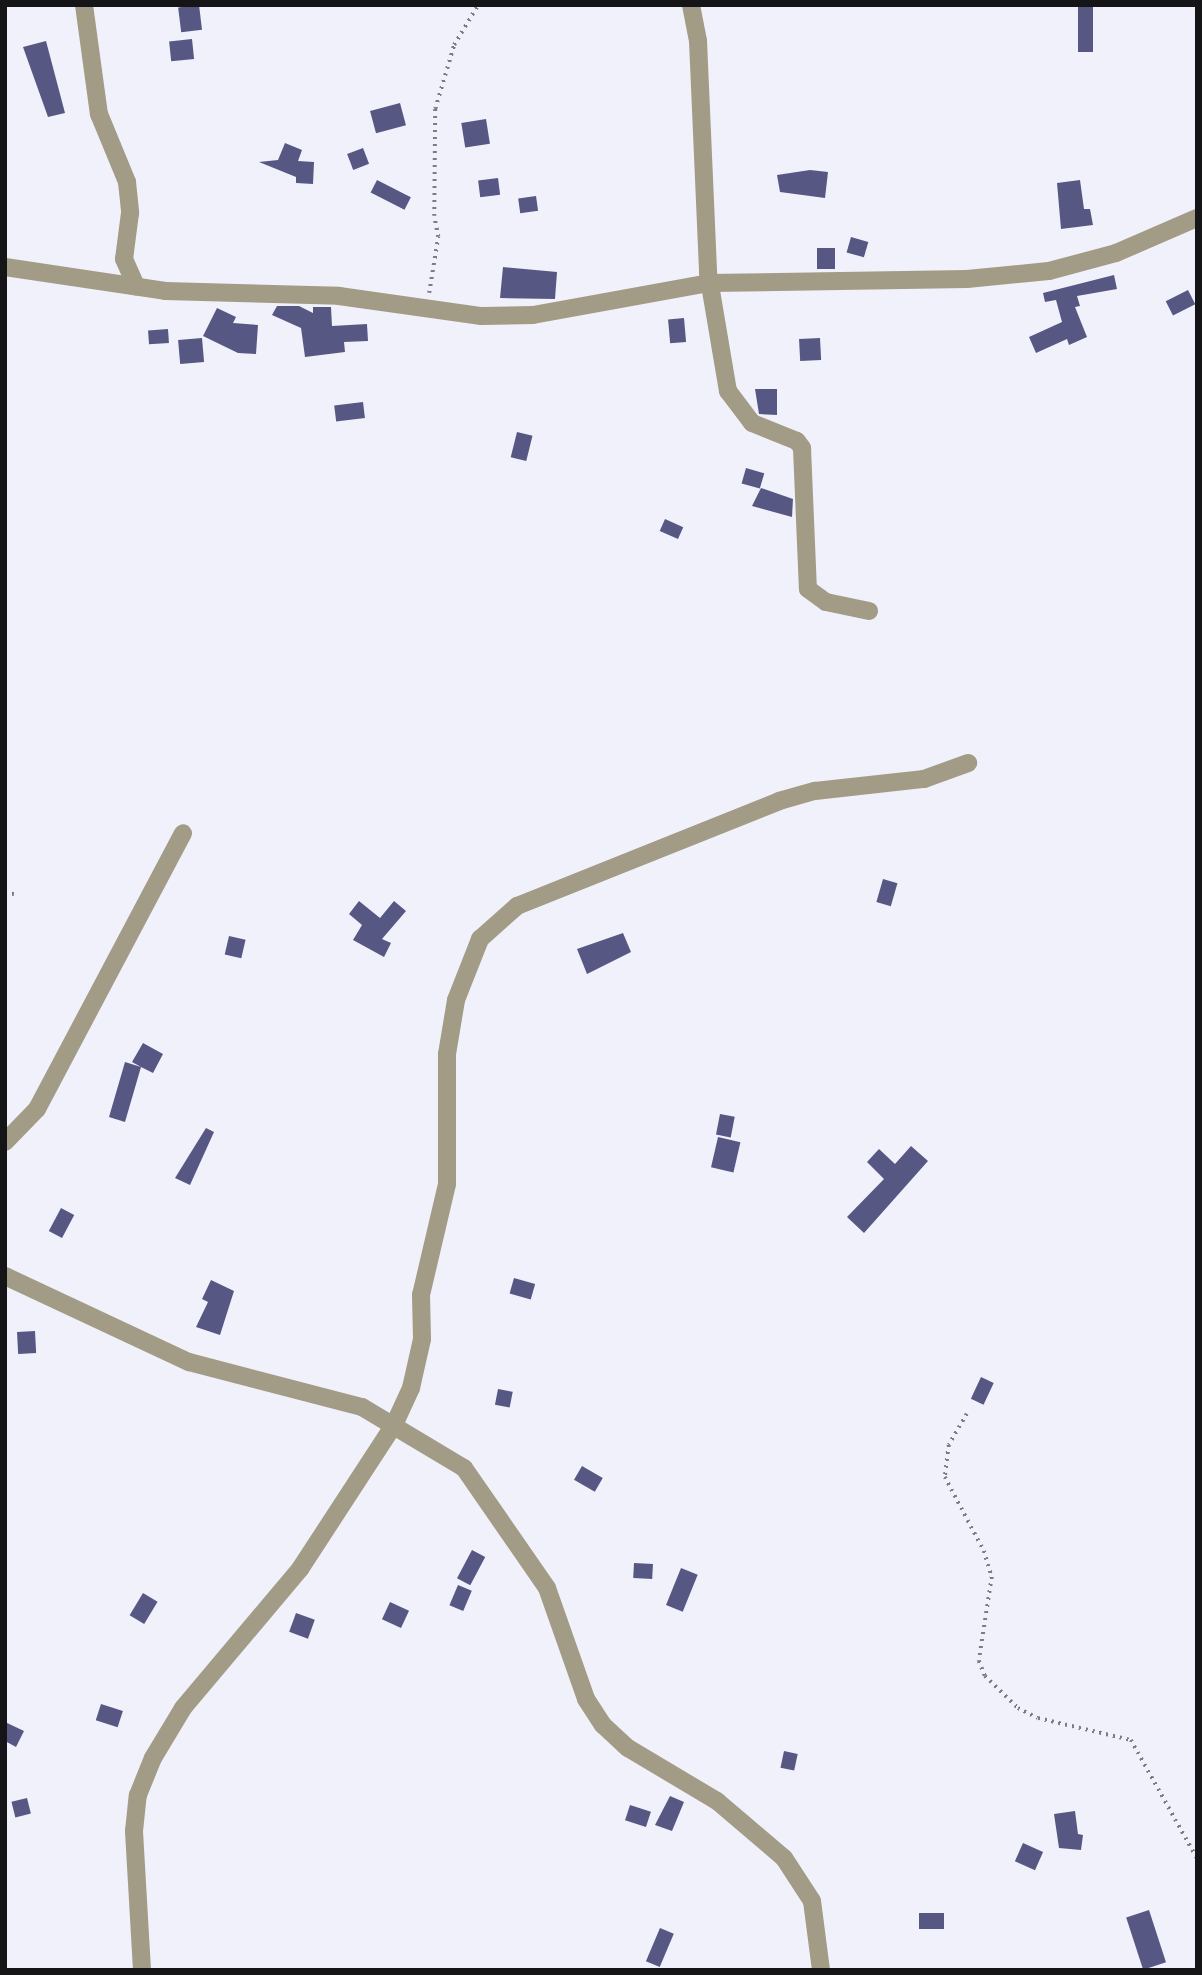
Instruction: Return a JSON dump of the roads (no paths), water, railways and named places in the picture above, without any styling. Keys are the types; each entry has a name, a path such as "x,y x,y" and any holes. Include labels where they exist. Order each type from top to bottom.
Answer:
{"street":[{"path":"84,5 99,114 127,182 130,213 124,259 136,286"},
{"path":"691,5 698,41 709,283 731,400 752,423 797,441 802,448 808,589 826,602 869,611"},
{"path":"5,267 136,286 339,296 482,316 557,313 652,290 709,283 978,279 1049,271 1116,253 1197,218"},
{"path":"142,1970 134,1830 138,1795 153,1758 183,1708 300,1569 394,1426 417,1363 422,1339 421,1294 445,1195 447,1054 456,1000 471,955 492,925 517,906 779,801 814,791 924,779 968,763"},
{"path":"5,1142 37,1109 183,832"},
{"path":"5,1276 189,1362 339,1399 394,1426 464,1468 501,1516 547,1588 586,1699 614,1739 699,1788 784,1858 812,1901 821,1970"}]}
